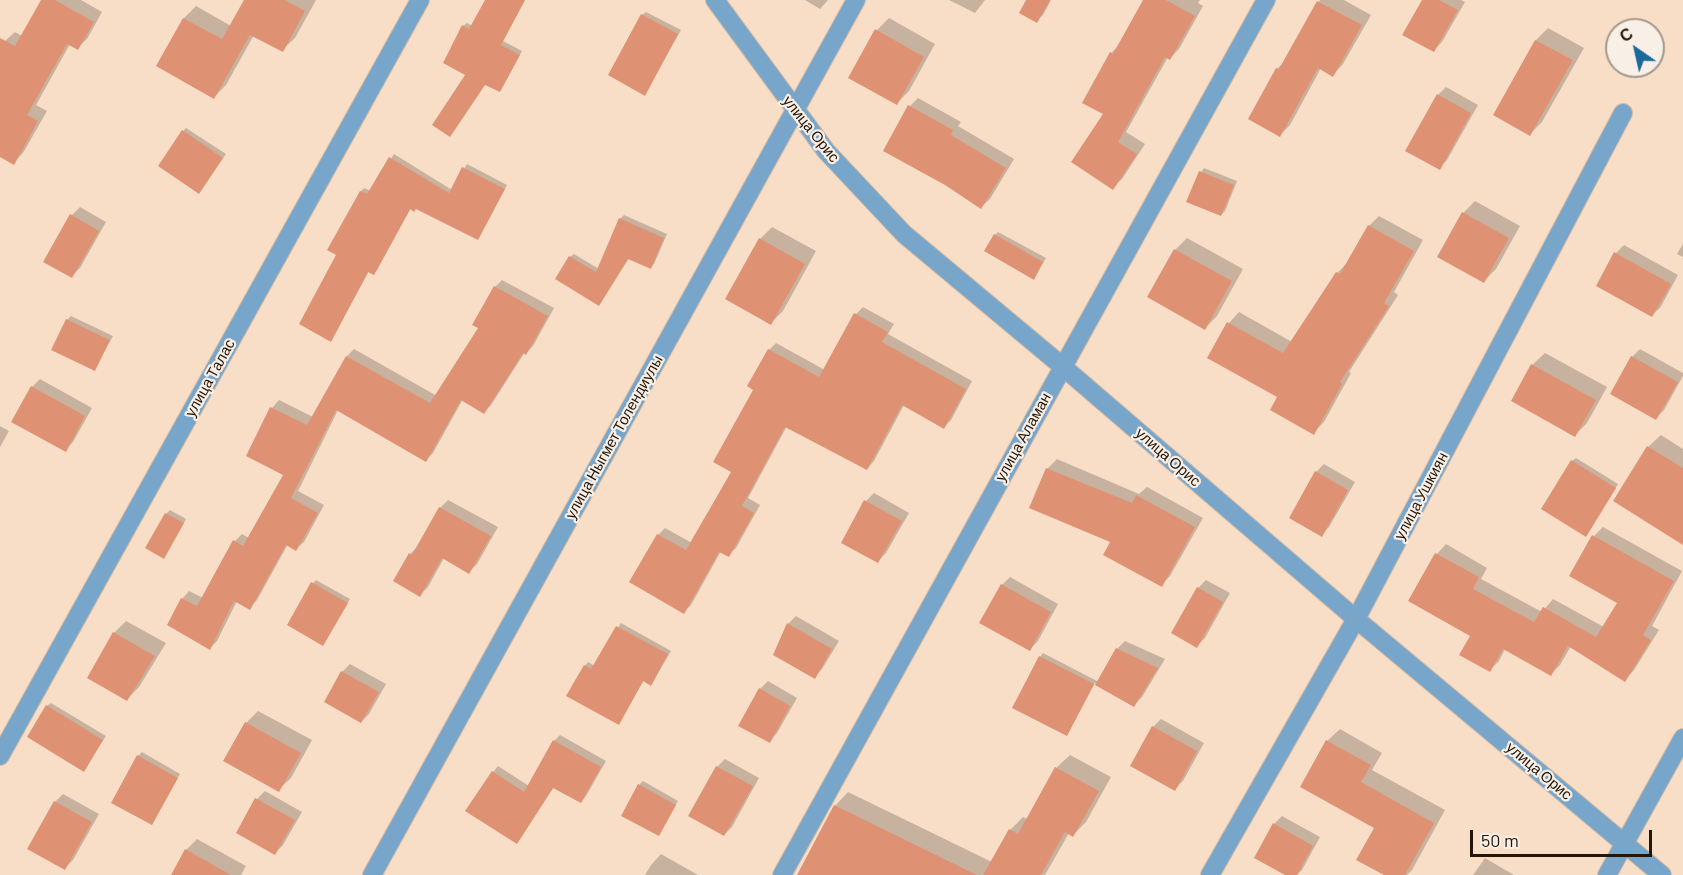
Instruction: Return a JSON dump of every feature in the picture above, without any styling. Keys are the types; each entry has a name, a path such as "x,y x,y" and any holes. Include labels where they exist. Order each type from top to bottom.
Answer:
{"street":[{"name":"улица Талас","path":"0,756 420,0"},
{"name":"улица Орис","path":"715,0 826,150 904,234 1062,366 1356,619 1626,842 1662,875"},
{"name":"улица Ныгмет Толендиулы","path":"372,875 855,0"},
{"name":"улица Аламан","path":"782,875 1266,0"},
{"name":"улица Ушкиян","path":"1210,875 1356,619 1623,113"},
{"path":"1607,875 1683,738"}],"building":[{"path":"41,0 55,0 94,22 78,50 67,44 27,115 38,121 14,165 0,157 0,38 15,46"},
{"path":"244,0 285,0 305,11 283,52 250,35 214,99 156,66 183,18 222,39"},
{"path":"485,0 525,0 501,45 520,55 500,92 485,85 450,137 432,125 465,75 443,63 462,25 469,29"},
{"path":"1026,0 1050,0 1037,23 1019,13"},
{"path":"1143,0 1166,0 1195,16 1170,60 1165,57 1118,142 1137,154 1113,190 1071,162 1103,114 1082,103 1110,52 1113,54"},
{"path":"1422,0 1439,0 1458,10 1434,52 1402,35"},
{"path":"1317,1 1362,25 1333,77 1318,68 1280,137 1248,119"},
{"path":"641,14 678,34 645,96 608,75"},
{"path":"875,29 924,57 897,105 848,78"},
{"path":"1535,40 1573,60 1530,136 1493,115"},
{"path":"1437,94 1471,113 1440,170 1405,151"},
{"path":"908,105 953,130 951,135 1006,168 981,209 945,185 883,151"},
{"path":"182,130 223,158 199,194 158,166"},
{"path":"389,157 449,193 462,167 505,189 478,240 416,209 414,212 410,209 374,275 368,272 331,342 299,324 336,255 327,250 360,191 367,194"},
{"path":"1199,171 1234,185 1221,216 1186,202"},
{"path":"1462,212 1509,238 1484,283 1437,257"},
{"path":"70,214 99,231 72,278 43,262"},
{"path":"619,218 664,238 651,269 628,259 599,306 555,279 569,256 596,272"},
{"path":"1368,225 1414,251 1384,303 1389,306 1340,382 1342,384 1314,435 1270,410 1277,397 1207,358 1227,322 1283,353 1336,272 1340,274"},
{"path":"994,234 1043,262 1034,280 984,251"},
{"path":"759,238 805,264 771,325 725,299"},
{"path":"1174,249 1232,281 1205,330 1147,297"},
{"path":"1614,252 1671,284 1652,317 1596,286"},
{"path":"494,286 548,316 526,355 523,353 484,414 461,400 426,462 336,410 291,498 318,513 296,551 286,545 250,610 234,601 210,650 167,625 181,598 197,606 233,540 243,546 283,475 246,456 270,407 307,425 346,356 430,403 478,328 472,325"},
{"path":"854,313 888,332 882,342 966,389 944,429 902,405 867,470 785,427 742,506 754,513 729,557 719,552 684,614 629,582 657,534 686,550 731,472 713,462 753,390 747,386 768,349 819,377"},
{"path":"66,319 110,340 95,371 51,350"},
{"path":"1631,356 1678,382 1656,420 1610,394"},
{"path":"1531,364 1596,400 1575,437 1511,401"},
{"path":"31,386 85,416 66,452 11,422"},
{"path":"1647,446 1683,468 1683,545 1613,501"},
{"path":"1571,460 1616,488 1586,537 1541,509"},
{"path":"1046,468 1132,503 1136,495 1195,527 1162,587 1103,555 1110,542 1029,508"},
{"path":"1315,471 1348,490 1322,537 1289,518"},
{"path":"864,500 902,521 878,563 841,543"},
{"path":"439,507 491,536 469,574 442,558 420,597 393,581 409,553 412,555"},
{"path":"165,513 184,523 164,559 145,548"},
{"path":"1592,535 1674,581 1643,635 1651,640 1625,682 1568,646 1551,676 1503,649 1490,672 1459,655 1470,636 1408,601 1435,553 1479,577 1473,589 1534,622 1543,607 1596,637 1617,603 1569,576"},
{"path":"311,582 348,603 323,646 287,625"},
{"path":"1001,584 1051,612 1030,651 979,623"},
{"path":"1197,587 1223,602 1197,648 1171,633"},
{"path":"787,623 832,649 815,679 773,655"},
{"path":"616,626 668,654 651,686 643,681 619,725 566,696 584,665 591,669"},
{"path":"113,632 155,656 127,701 87,678"},
{"path":"1116,648 1158,668 1134,707 1095,685"},
{"path":"1039,656 1094,684 1067,736 1012,708"},
{"path":"341,671 379,692 361,723 324,702"},
{"path":"759,688 790,706 770,743 738,726"},
{"path":"46,705 103,740 84,772 27,737"},
{"path":"245,722 301,753 279,792 223,761"},
{"path":"1152,726 1197,751 1175,791 1130,766"},
{"path":"553,740 601,767 581,803 553,788 517,844 465,811 492,771 524,792"},
{"path":"1326,740 1371,765 1361,782 1434,823 1405,875 1384,875 1356,860 1374,828 1300,787"},
{"path":"137,755 178,778 152,825 111,803"},
{"path":"716,766 753,786 724,836 688,816"},
{"path":"1055,767 1099,791 1073,837 1065,832 1041,875 983,875 1009,829 1018,834"},
{"path":"638,784 676,805 659,836 621,816"},
{"path":"255,798 295,820 275,855 236,833"},
{"path":"54,801 92,822 65,870 27,849"},
{"path":"834,805 977,875 797,875"},
{"path":"1273,823 1313,846 1297,875 1285,875 1254,858"},
{"path":"185,849 231,875 171,875"}]}
